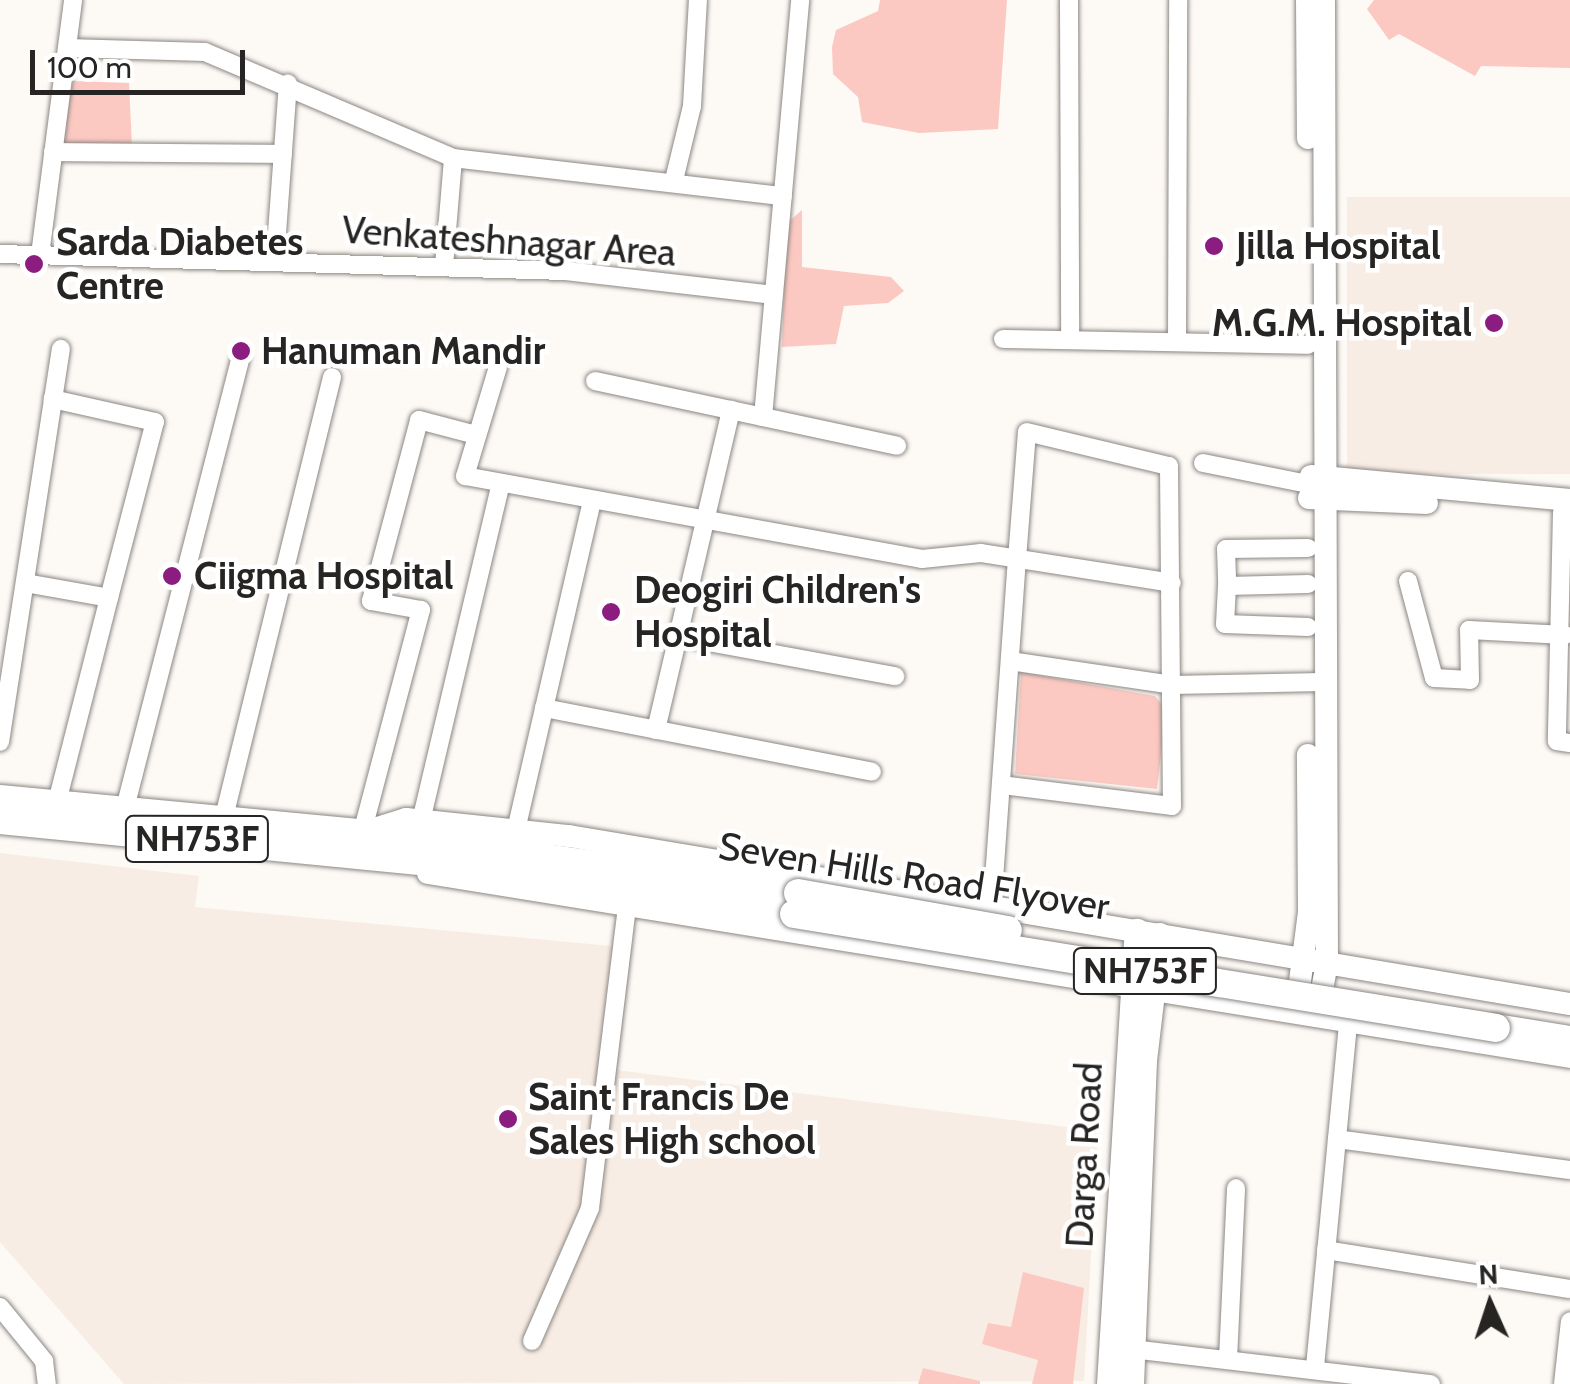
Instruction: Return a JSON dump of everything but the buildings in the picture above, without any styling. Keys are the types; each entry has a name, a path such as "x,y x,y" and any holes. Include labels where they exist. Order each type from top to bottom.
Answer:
{"highway":[{"name":"NH753F","path":"0,800 57,802 124,812 362,833"},
{"name":"NH753F","path":"0,820 408,839"},
{"name":"Seven Hills Road Flyover","path":"362,833 798,894 1570,1026"},
{"name":"Seven Hills Road Flyover","path":"408,839 437,862 1570,1040"}],"main road":[{"name":"Darga Road","path":"1109,1384 1148,933"},
{"name":"Darga Road","path":"1130,1384 1142,990"}],"street":[{"path":"40,255 73,0"},
{"path":"674,180 692,106 698,0"},
{"path":"764,418 800,0"},
{"path":"1069,0 1070,340"},
{"path":"1178,0 1178,342"},
{"path":"1307,0 1308,345 1314,486 1308,548 1308,627 1315,682"},
{"path":"1306,1017 1316,961 1314,486 1324,0"},
{"path":"67,48 205,52 288,84 454,158 674,180 783,196"},
{"path":"275,260 288,84"},
{"path":"53,152 283,154"},
{"path":"444,266 454,158"},
{"name":"Venkateshnagar Area","path":"0,254 444,266 774,295"},
{"path":"1003,339 1308,345"},
{"path":"0,742 61,350"},
{"path":"124,812 240,357"},
{"path":"498,367 466,476 700,525 922,559 1017,558 1172,584"},
{"path":"223,821 332,378"},
{"path":"595,381 897,446"},
{"path":"53,400 155,422 57,802"},
{"path":"656,730 700,525 730,410"},
{"path":"362,833 421,610 371,601 419,420 476,435"},
{"path":"992,907 1017,558 1028,432 1168,466 1172,806 1001,784"},
{"path":"1203,463 1314,486 1567,508 1566,642 1557,741 1570,742"},
{"path":"501,483 408,839 432,875 1570,1057"},
{"path":"516,830 592,502"},
{"path":"1308,548 1226,548 1226,624 1308,627"},
{"path":"1408,580 1434,678 1470,680 1470,630 1566,642"},
{"path":"25,583 109,598"},
{"path":"1227,586 1308,584"},
{"path":"676,636 895,676"},
{"path":"1010,661 1172,685 1315,682"},
{"path":"544,708 872,772"},
{"path":"408,839 516,830 1570,1004"},
{"path":"532,1342 590,1208 627,907"},
{"path":"1314,1367 1348,1024"},
{"path":"1336,1139 1570,1170"},
{"path":"1228,1358 1236,1188"},
{"path":"1326,1250 1570,1289"},
{"path":"0,1308 44,1360 47,1384"},
{"path":"1564,1384 1570,1321"},
{"path":"1132,1349 1314,1367 1419,1383"}],"shaded area":[{"path":"880,0 1007,0 998,129 919,133 862,122 858,97 833,74 832,47 836,30 878,11"},
{"path":"1374,0 1570,0 1570,68 1481,66 1475,76 1399,34 1389,40 1367,9"},
{"path":"73,81 129,83 132,146 59,146"},
{"path":"1347,197 1570,197 1570,474 1347,474"},
{"path":"802,210 802,267 891,277 904,291 888,303 844,306 836,344 782,347 786,224"},
{"path":"1021,672 1155,696 1166,710 1157,789 1015,774"},
{"name":"Saint Francis De Sales High school","path":"0,853 199,876 195,907 632,948 617,1070 1098,1131 1084,1381 124,1384 0,1242"},
{"path":"1023,1272 1084,1288 1073,1384 1032,1384 1038,1360 982,1344 988,1323 1011,1327"},
{"path":"923,1368 980,1381 980,1384 918,1384"}],"place":[{"name":"Jilla Hospital","path":"1214,246"},
{"name":"Sarda Diabetes Centre","path":"34,264"},
{"name":"M.G.M. Hospital","path":"1494,323"},
{"name":"Hanuman Mandir","path":"241,351"},
{"name":"Ciigma Hospital","path":"172,576"},
{"name":"Deogiri Children's Hospital","path":"611,612"},
{"name":"Saint Francis De Sales High school","path":"508,1119"}]}
